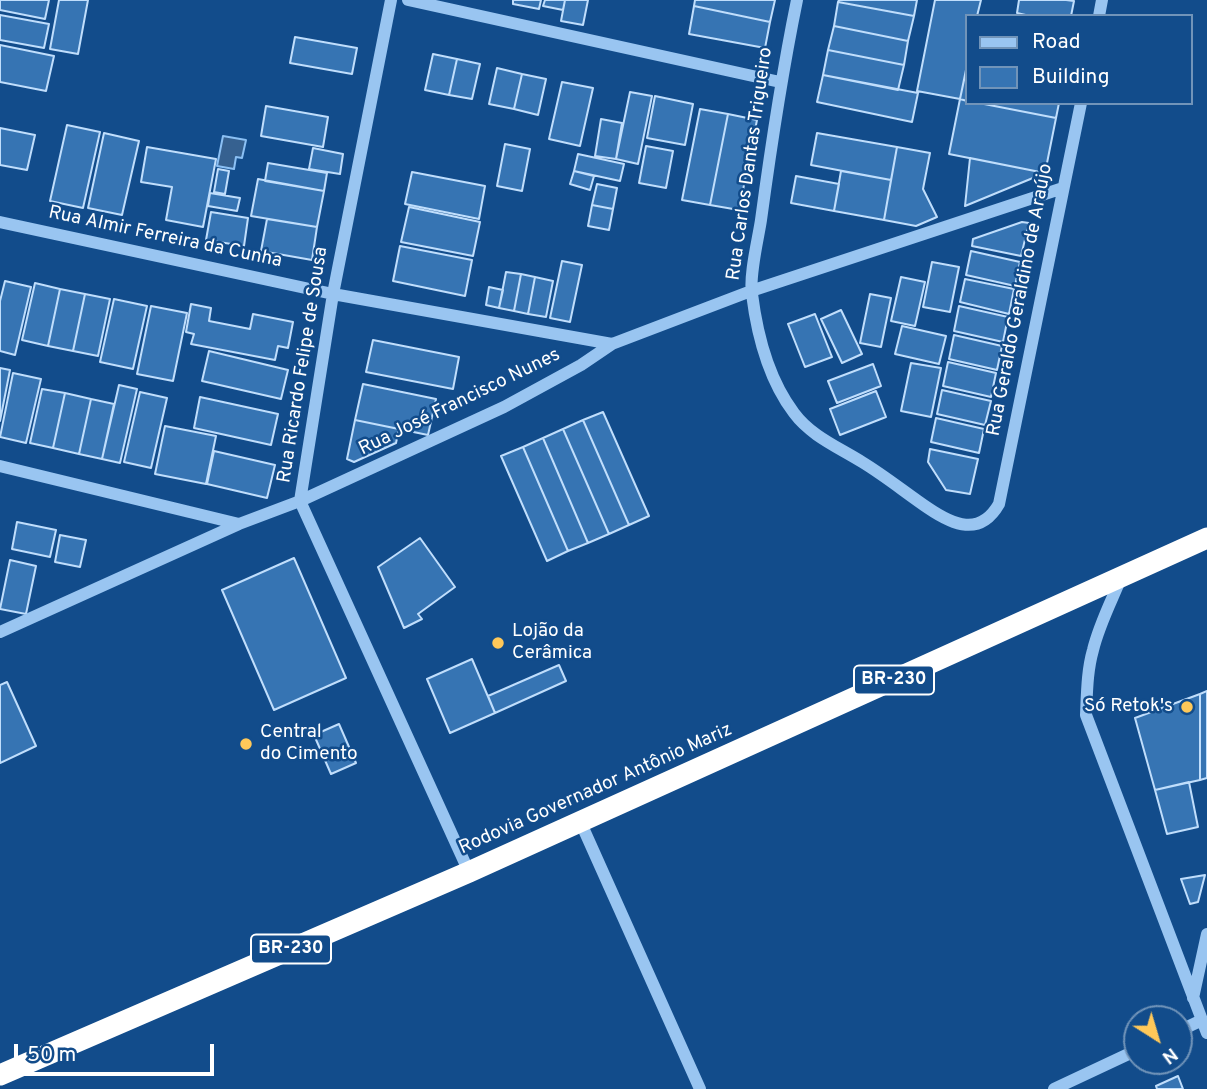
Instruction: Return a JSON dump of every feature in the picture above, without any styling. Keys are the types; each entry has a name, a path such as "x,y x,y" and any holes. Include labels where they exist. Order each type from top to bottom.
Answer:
{"highway":[{"name":"Rodovia Governador Antônio Mariz","path":"0,1075 469,872 1207,538"}],"street":[{"name":"Rua Ricardo Felipe de Sousa","path":"391,0 333,294 300,501 469,872"},
{"path":"408,0 780,82"},
{"name":"Rua Carlos Dantas Trigueiro","path":"797,0 780,82 751,291 765,355 781,392 795,414 817,435 946,520 965,525 978,524 987,520 999,504"},
{"name":"Rua Geraldo Geraldino de Araújo","path":"999,504 1081,105"},
{"name":"Rua José Francisco Nunes","path":"0,632 239,524 300,501 504,407 581,365 611,344 751,291 1063,188"},
{"name":"Rua Almir Ferreira da Cunha","path":"0,222 333,294 611,344"},
{"path":"0,466 239,524"},
{"path":"1121,579 1093,650 1086,715 1204,1026"},
{"path":"580,821 700,1089"},
{"path":"1193,998 1207,934"},
{"path":"1054,1089 1123,1057"}],"water":[{"path":"223,136 246,140 242,158 236,157 234,169 217,166"}],"building":[{"path":"0,0 49,0 45,19 0,10"},
{"path":"59,0 88,0 78,54 50,49"},
{"path":"513,0 541,0 539,9 513,4"},
{"path":"545,0 565,0 563,10 543,6"},
{"path":"565,0 588,0 583,25 561,21"},
{"path":"695,0 775,0 770,22 694,6"},
{"path":"917,0 914,16 838,2"},
{"path":"935,0 981,0 978,14 965,14 965,75 960,99 917,91"},
{"path":"1019,0 1074,1 1071,14 1017,13"},
{"path":"838,2 914,16 908,41 834,26"},
{"path":"694,6 770,22 765,48 689,34"},
{"path":"0,15 49,24 44,48 0,40"},
{"path":"834,26 908,41 904,65 828,50"},
{"path":"295,37 357,48 352,74 290,63"},
{"path":"0,45 54,56 46,91 0,82"},
{"path":"828,50 904,65 898,90 823,75"},
{"path":"433,54 457,59 449,95 425,90"},
{"path":"457,59 480,64 472,99 449,95"},
{"path":"497,68 522,74 514,109 489,104"},
{"path":"522,74 546,79 538,115 514,109"},
{"path":"823,75 918,93 912,122 817,102"},
{"path":"965,75 965,100 960,99"},
{"path":"562,82 593,88 580,146 549,139"},
{"path":"630,92 652,96 638,164 616,159"},
{"path":"655,96 693,104 685,145 647,138"},
{"path":"960,99 965,100 965,105 989,105 1056,118 1045,173 949,154"},
{"path":"989,105 1059,105 1056,118"},
{"path":"266,106 328,117 323,147 261,136"},
{"path":"700,109 728,114 710,205 682,200"},
{"path":"728,114 757,120 739,210 710,205"},
{"path":"601,119 622,123 616,159 595,156"},
{"path":"67,125 100,132 83,208 50,201"},
{"path":"0,128 35,135 27,170 0,165"},
{"path":"104,133 139,141 122,215 88,208"},
{"path":"817,133 897,147 891,180 811,165"},
{"path":"505,144 530,149 522,191 497,186"},
{"path":"646,146 673,151 666,188 639,183"},
{"path":"147,147 216,159 203,227 166,220 172,187 141,182"},
{"path":"897,147 930,153 923,189 937,217 916,226 884,220"},
{"path":"313,148 343,154 340,174 309,169"},
{"path":"578,154 624,164 620,181 574,171"},
{"path":"970,158 1045,173 965,206"},
{"path":"268,163 327,173 324,191 265,181"},
{"path":"218,169 229,171 225,194 214,192"},
{"path":"574,171 594,176 590,190 570,184"},
{"path":"841,171 891,180 884,220 834,211"},
{"path":"412,172 485,186 479,219 405,204"},
{"path":"796,176 839,184 834,211 791,203"},
{"path":"258,179 324,191 317,227 251,216"},
{"path":"597,184 617,188 613,209 592,205"},
{"path":"210,193 240,198 237,211 208,206"},
{"path":"592,205 613,209 609,230 588,226"},
{"path":"409,207 480,222 473,256 401,242"},
{"path":"211,212 248,218 244,246 206,240"},
{"path":"267,219 317,227 312,260 261,251"},
{"path":"1022,222 1029,223 1021,256 972,246 973,239"},
{"path":"400,246 472,260 465,296 393,281"},
{"path":"971,251 1020,262 1015,286 966,275"},
{"path":"562,261 582,265 570,322 550,318"},
{"path":"932,262 959,267 950,312 923,307"},
{"path":"506,272 521,274 514,311 499,308"},
{"path":"521,274 535,277 528,314 514,311"},
{"path":"535,277 553,281 546,317 528,314"},
{"path":"901,277 925,282 915,326 891,321"},
{"path":"965,279 1014,289 1009,314 960,302"},
{"path":"5,281 31,287 15,355 0,351 0,301"},
{"path":"35,283 60,289 48,346 22,340"},
{"path":"489,287 503,290 499,308 486,305"},
{"path":"60,289 85,294 73,351 48,346"},
{"path":"85,294 110,299 98,356 73,351"},
{"path":"870,294 891,298 881,347 860,343"},
{"path":"114,299 147,306 133,369 100,362"},
{"path":"191,304 211,308 209,321 250,329 253,314 293,322 288,348 278,346 275,360 191,344 194,334 186,332"},
{"path":"151,306 187,313 173,381 137,374"},
{"path":"959,306 1008,317 1003,342 954,331"},
{"path":"841,310 862,354 842,363 821,319"},
{"path":"815,314 832,357 805,367 788,324"},
{"path":"902,326 946,336 939,364 895,354"},
{"path":"954,335 1002,346 997,370 949,359"},
{"path":"373,340 459,357 453,389 366,372"},
{"path":"209,351 288,370 281,399 202,381"},
{"path":"948,362 996,373 991,397 943,386"},
{"path":"911,363 941,368 931,417 901,411"},
{"path":"873,364 881,386 837,403 828,381"},
{"path":"0,368 10,370 0,421"},
{"path":"13,373 41,379 26,443 0,437"},
{"path":"363,384 436,399 428,435 355,420"},
{"path":"119,385 137,389 120,463 102,459"},
{"path":"42,389 65,393 53,448 30,443"},
{"path":"942,390 991,401 985,425 937,414"},
{"path":"876,391 886,417 840,435 830,409"},
{"path":"140,392 167,398 151,468 124,462"},
{"path":"65,393 91,399 79,454 53,448"},
{"path":"200,397 278,414 271,445 194,428"},
{"path":"91,399 114,404 102,459 79,454"},
{"path":"603,412 649,516 629,525 583,420"},
{"path":"936,418 984,429 979,453 931,442"},
{"path":"355,420 399,429 396,443 354,462 347,459"},
{"path":"583,420 629,525 609,534 563,429"},
{"path":"165,426 216,436 206,484 155,474"},
{"path":"563,429 609,534 588,543 543,438"},
{"path":"543,438 588,543 568,551 523,447"},
{"path":"523,447 568,551 547,561 501,456"},
{"path":"930,449 978,459 970,494 946,490 928,462"},
{"path":"214,451 275,465 267,498 207,484"},
{"path":"17,522 56,530 50,557 12,549"},
{"path":"60,535 86,540 80,567 55,562"},
{"path":"420,538 455,587 418,614 422,619 404,628 378,567"},
{"path":"294,558 346,678 274,710 222,590"},
{"path":"10,560 36,566 26,614 0,609"},
{"path":"472,659 495,713 450,733 427,679"},
{"path":"559,665 566,681 495,713 488,696"},
{"path":"7,682 36,746 0,763 0,685"},
{"path":"1207,691 1207,778 1200,780 1200,694"},
{"path":"1200,694 1200,780 1155,790 1135,718"},
{"path":"339,724 356,763 331,774 314,735"},
{"path":"1189,782 1198,827 1167,834 1155,790"},
{"path":"1205,875 1198,902 1190,904 1181,879"},
{"path":"1178,1076 1183,1089 1157,1089 1156,1086"}],"place":[{"name":"Lojão da Cerâmica","path":"498,643"},
{"name":"Só Retok's","path":"1187,707"},
{"name":"Central do Cimento","path":"246,744"}]}
